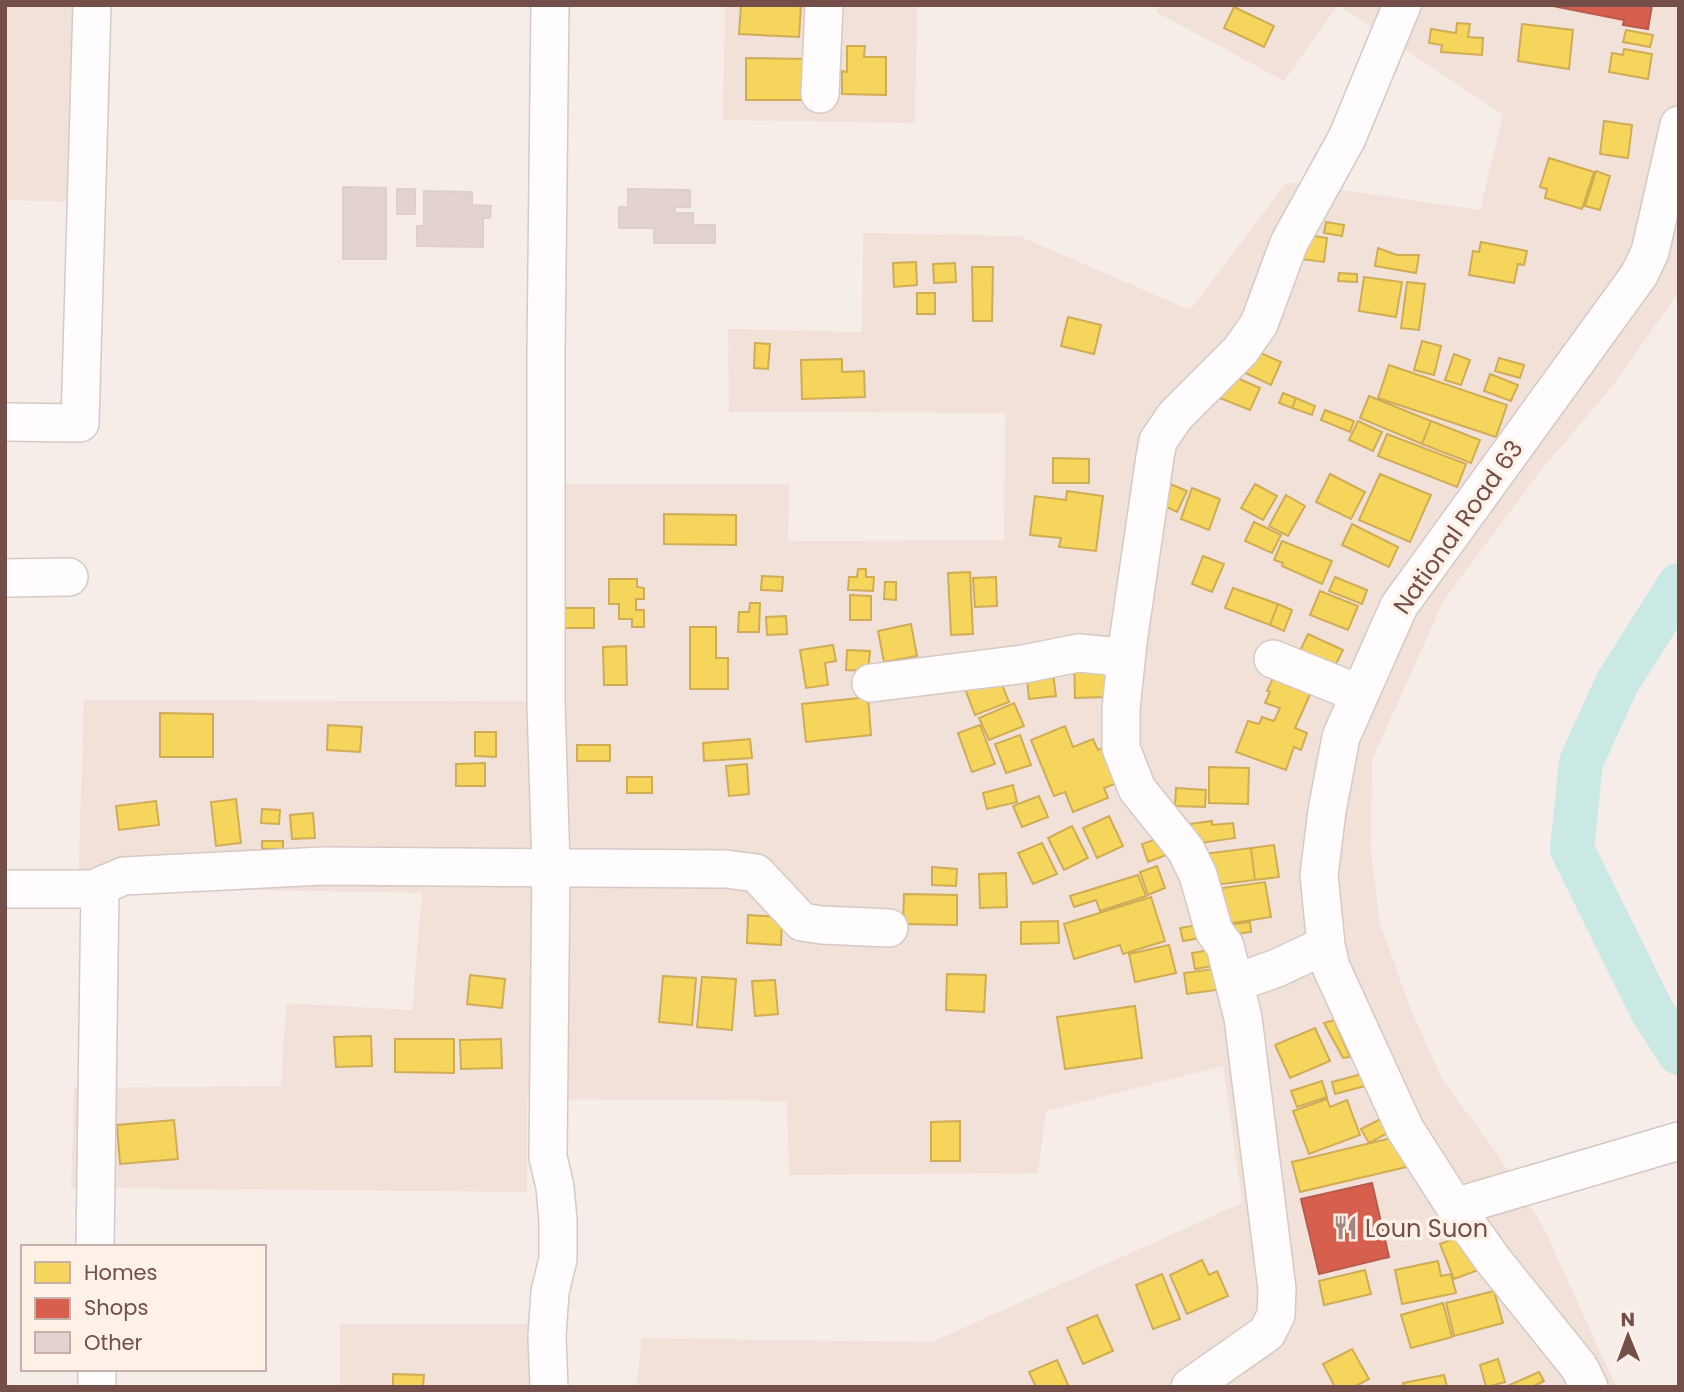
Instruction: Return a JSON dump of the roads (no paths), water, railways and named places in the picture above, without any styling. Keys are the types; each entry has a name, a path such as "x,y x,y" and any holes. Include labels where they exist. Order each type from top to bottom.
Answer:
{"street":[{"path":"5,422 80,423 92,5"},
{"path":"549,1387 547,1336 550,1292 558,1259 555,1187 548,1157 551,866 547,704 550,5"},
{"path":"820,94 824,5"},
{"path":"1190,1387 1225,1375 1267,1333 1276,1315 1277,1289 1243,1018 1225,946 1214,931 1198,875 1190,858 1137,789 1121,748 1125,668 1158,441 1175,416 1240,351 1259,324 1289,243 1347,138 1402,5"},
{"name":"National Road 63","path":"1589,1387 1580,1367 1493,1260 1455,1207 1405,1129 1331,967 1326,945 1319,875 1327,811 1341,737 1399,606 1639,275 1650,252 1679,125"},
{"path":"5,578 69,578"},
{"path":"871,683 1024,664 1078,653 1112,656 1125,668"},
{"path":"1273,659 1360,694"},
{"path":"5,890 93,889 124,876 323,866 726,869 755,873 802,922 889,928"},
{"path":"95,1245 100,887"},
{"path":"1235,983 1277,968 1326,945"},
{"path":"1455,1207 1679,1141"}],"waterway":[{"path":"1679,585 1617,683 1581,762 1572,849 1651,1009 1679,1053"}],"place":[{"name":"Loun Suon","path":"1345,1228"}]}
